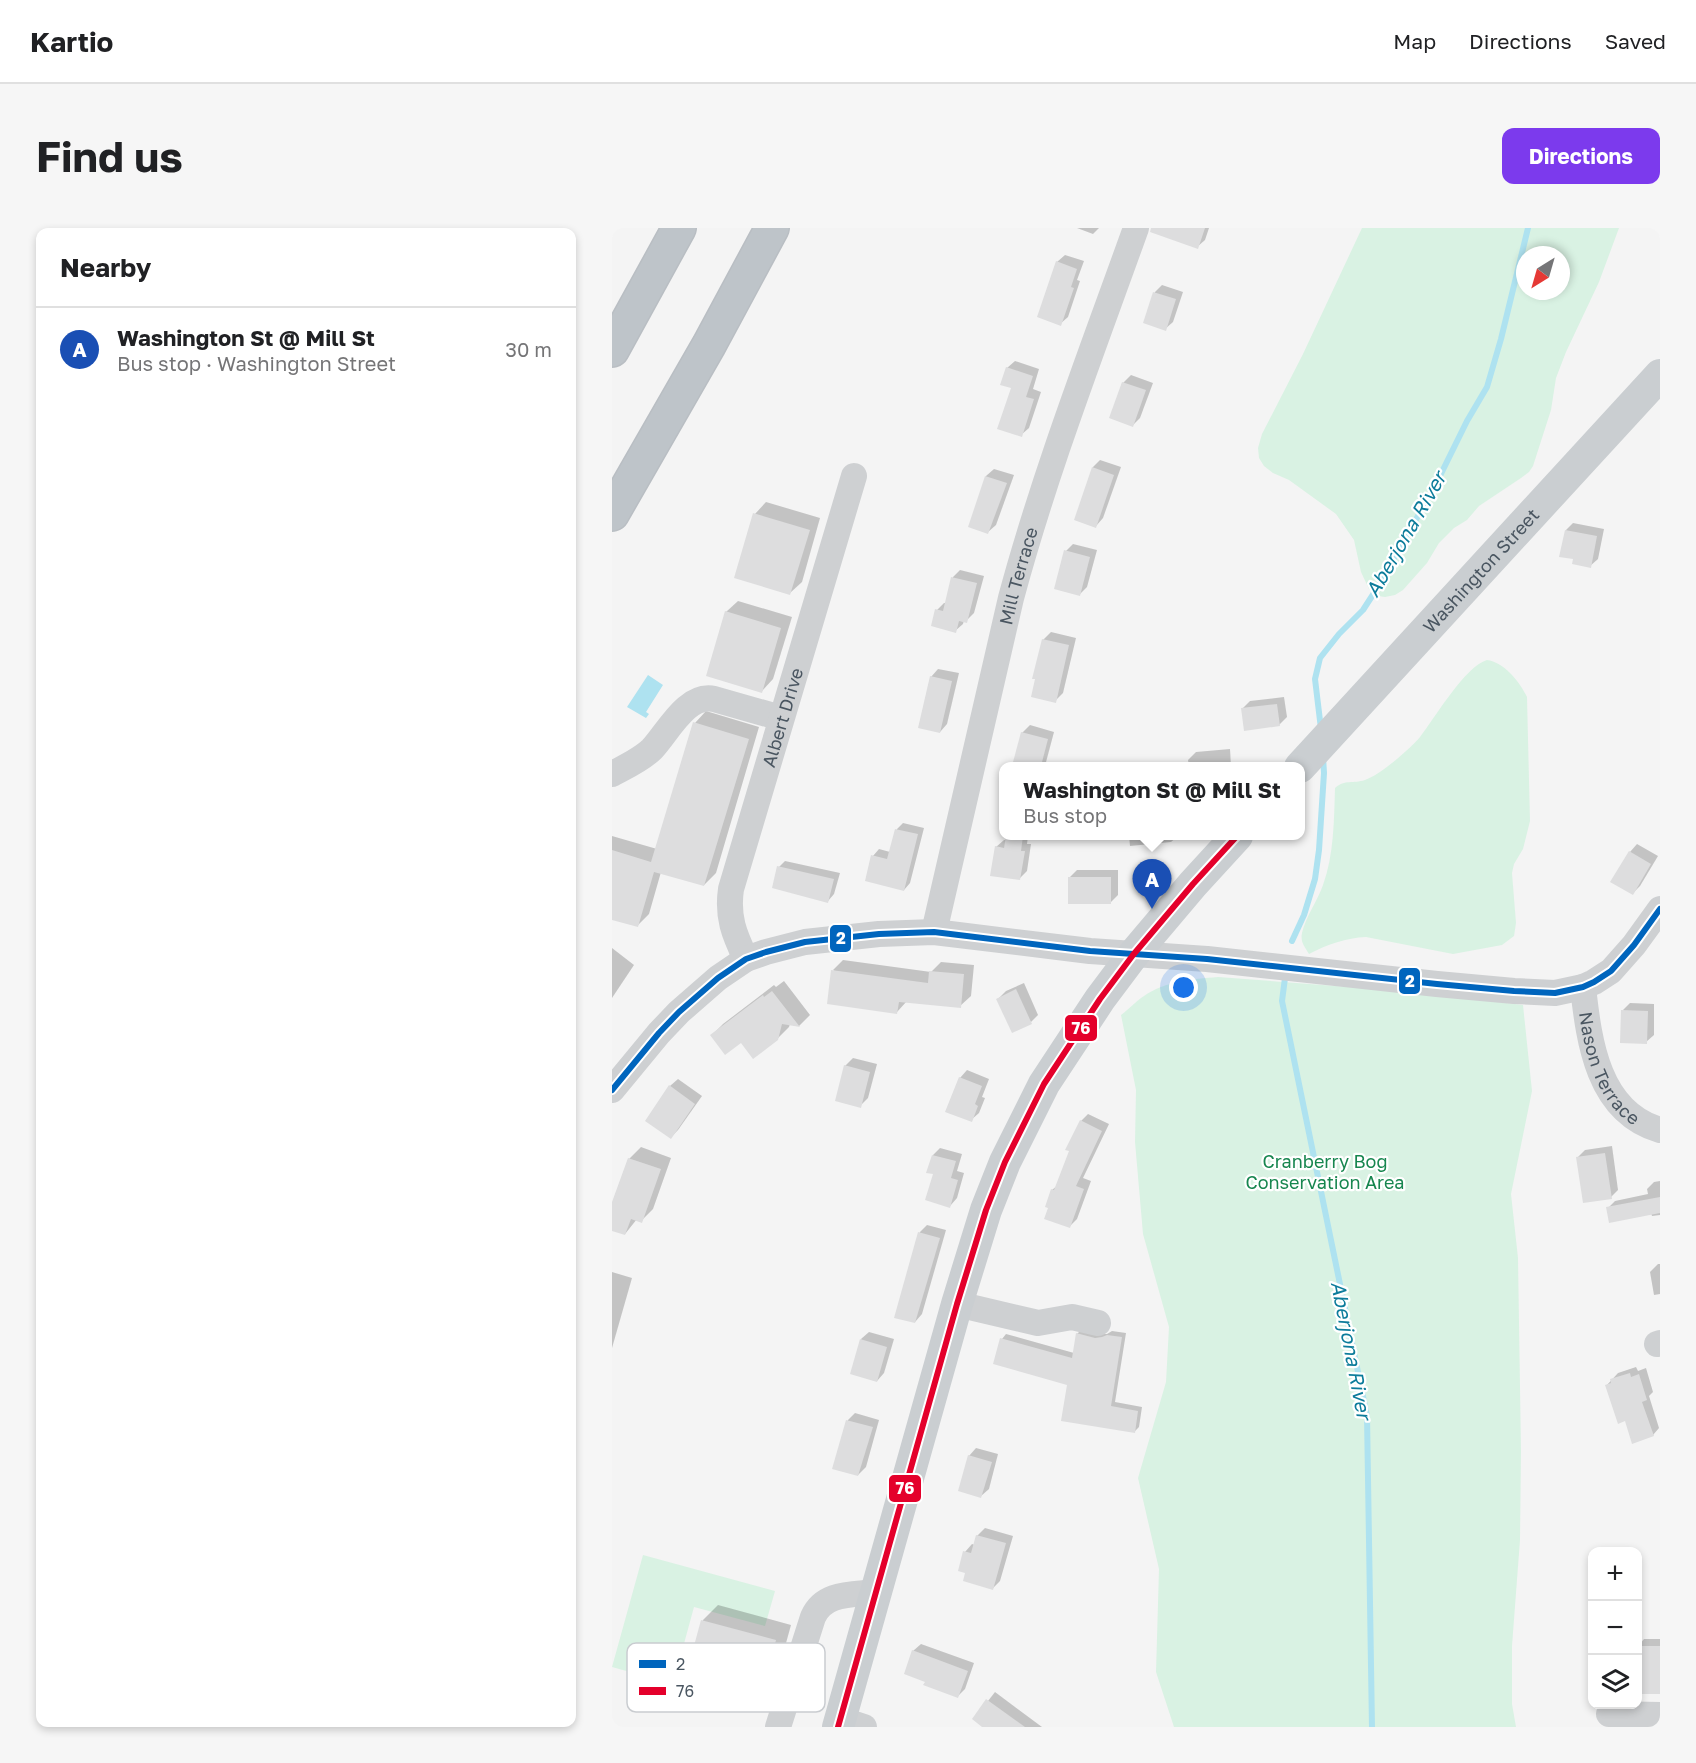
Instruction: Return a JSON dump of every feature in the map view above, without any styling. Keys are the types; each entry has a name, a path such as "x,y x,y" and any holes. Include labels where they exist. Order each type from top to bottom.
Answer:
{"highway":[{"path":"612,350 679,228"},
{"path":"612,514 704,354 772,228"}],"main road":[{"name":"Washington Street","path":"1306,760 1660,375"},
{"path":"847,1724 876,1592 957,1304 989,1200 1038,1094 1067,1048 1133,955 1233,840"}],"street":[{"name":"Mill Terrace","path":"934,932 1024,549 1136,228"},
{"name":"Albert Drive","path":"746,959 730,919 731,889 854,476"},
{"path":"612,774 648,753 688,707 697,700 714,699 781,718"},
{"path":"612,1090 642,1052 679,1012 718,978 746,959 785,946 824,939 888,933 934,932 1133,955 1207,959 1524,992 1555,993 1583,987 1611,971 1634,945 1660,909"},
{"name":"Nason Terrace","path":"1583,987 1586,1019 1595,1060 1604,1082 1612,1095 1634,1117 1660,1130"},
{"path":"957,1304 1038,1323 1072,1317 1098,1323"},
{"path":"805,1643 813,1617 826,1600 876,1592"},
{"path":"778,1727 783,1712"},
{"path":"1609,1714 1660,1715"}],"green space":[{"path":"1362,228 1619,228 1599,282 1556,378 1551,410 1533,466 1529,472 1479,506 1467,520 1454,528 1439,543 1427,563 1403,590 1395,595 1378,596 1369,589 1361,572 1354,540 1336,514 1289,480 1264,466 1259,458 1258,448 1262,434 1303,354"},
{"path":"1487,660 1511,674 1527,697 1530,821 1523,849 1514,864 1512,873 1516,923 1514,936 1502,945 1453,954 1366,937 1337,942 1309,954 1302,942 1302,933 1327,874 1333,837 1335,788 1371,777 1394,761 1420,737 1469,672"},
{"name":"Cranberry Bog Conservation Area","path":"1218,977 1415,992 1523,1005 1532,1091 1511,1194 1518,1258 1521,1451 1520,1540 1512,1646 1512,1704 1516,1727 1174,1727 1156,1672 1159,1569 1138,1478 1166,1382 1169,1327 1143,1234 1135,1142 1136,1090 1121,1015 1141,998 1161,987 1189,980"},
{"path":"643,1555 775,1591 765,1626 694,1607 684,1643 627,1643 627,1671 612,1667"}],"water":[{"path":"648,675 663,685 646,712 649,714 646,718 627,707"}],"building":[{"path":"1151,228 1205,228 1198,249 1150,232"},
{"path":"1056,261 1077,269 1071,287 1074,288 1061,326 1037,317"},
{"path":"1153,292 1176,299 1166,331 1143,323"},
{"path":"1006,367 1033,376 1026,397 1034,399 1022,437 997,429 1011,388 1000,385"},
{"path":"1122,382 1146,390 1133,427 1109,418"},
{"path":"1092,467 1114,475 1096,528 1074,520"},
{"path":"985,476 1007,483 988,534 968,527"},
{"path":"753,513 810,530 790,595 734,578"},
{"path":"1565,530 1597,536 1591,568 1572,564 1573,559 1559,557"},
{"path":"1064,550 1090,557 1080,596 1054,589"},
{"path":"951,577 977,583 967,623 959,621 956,633 931,626 935,609 943,611"},
{"path":"725,611 781,628 762,693 706,676"},
{"path":"1042,639 1069,645 1056,703 1031,697 1035,679 1032,679"},
{"path":"930,676 952,681 940,733 918,728"},
{"path":"1277,704 1280,726 1244,731 1241,708"},
{"path":"693,722 749,739 704,886 654,872 638,927 612,920 612,850 651,862"},
{"path":"1021,732 1048,739 1042,762 1013,762"},
{"path":"895,829 918,834 904,891 865,881 871,855 887,859"},
{"path":"1005,840 1022,840 1021,851 1025,851 1020,880 990,876 995,846 1004,848"},
{"path":"1629,851 1651,864 1633,895 1610,882"},
{"path":"777,866 834,879 828,903 772,888"},
{"path":"1068,877 1111,877 1111,904 1068,904"},
{"path":"831,970 928,983 929,971 964,974 961,1008 899,1002 897,1014 827,1004"},
{"path":"1016,989 1032,1024 1012,1033 996,999"},
{"path":"772,991 800,1027 782,1024 778,1040 753,1059 741,1043 725,1055 710,1035 763,995 764,997"},
{"path":"1621,1010 1648,1011 1647,1044 1620,1043"},
{"path":"844,1065 870,1072 861,1108 835,1101"},
{"path":"959,1077 982,1086 975,1104 978,1106 972,1122 945,1112"},
{"path":"669,1085 695,1104 671,1139 645,1121"},
{"path":"1080,1120 1102,1131 1076,1186 1084,1189 1070,1228 1044,1219 1048,1208 1045,1207 1069,1151 1065,1150"},
{"path":"1605,1153 1612,1199 1583,1203 1576,1157"},
{"path":"932,1155 956,1161 951,1178 958,1180 950,1208 925,1200 933,1174 926,1173"},
{"path":"628,1158 661,1169 642,1223 631,1219 625,1235 612,1231 612,1202"},
{"path":"1660,1197 1660,1213 1609,1223 1606,1207"},
{"path":"918,1232 940,1238 915,1323 894,1318"},
{"path":"1076,1333 1095,1338 1107,1335 1122,1337 1111,1406 1138,1411 1135,1433 1061,1421 1067,1385 993,1364 1000,1338 1072,1358"},
{"path":"860,1339 887,1347 877,1382 850,1374"},
{"path":"1630,1373 1631,1377 1639,1374 1647,1400 1642,1402 1654,1436 1632,1444 1625,1421 1618,1424 1605,1385 1611,1383 1610,1379"},
{"path":"846,1420 873,1427 858,1476 832,1469"},
{"path":"968,1455 992,1462 981,1498 958,1491"},
{"path":"976,1535 1006,1543 993,1590 963,1581 965,1573 958,1571 963,1551 971,1553"},
{"path":"701,1620 776,1640 775,1643 695,1643"},
{"path":"1642,1646 1660,1646 1660,1694 1642,1694"},
{"path":"912,1650 968,1671 958,1698 923,1685 925,1682 904,1674"},
{"path":"986,1699 1025,1727 982,1727 972,1719"}],"waterway":[{"name":"Aberjona River","path":"1321,729 1315,679 1320,658 1339,634 1363,610 1374,593 1434,488 1467,421 1487,387 1528,228"},
{"name":"Aberjona River","path":"1292,941 1304,915 1315,879 1319,850 1323,757"},
{"name":"Aberjona River","path":"1285,978 1282,1001 1367,1416 1372,1727"}],"transit line":[{"name":"76","path":"838,1727 957,1304 986,1210 1005,1162 1044,1084 1100,999 1133,955 1233,840"},
{"name":"2","path":"612,1090 659,1033 718,978 746,959 805,942 879,934 934,932 1090,951 1207,959 1437,984 1555,993 1583,987 1611,971 1634,945 1660,909"}],"place":[{"name":"Washington St @ Mill St","path":"1152,909"}]}
